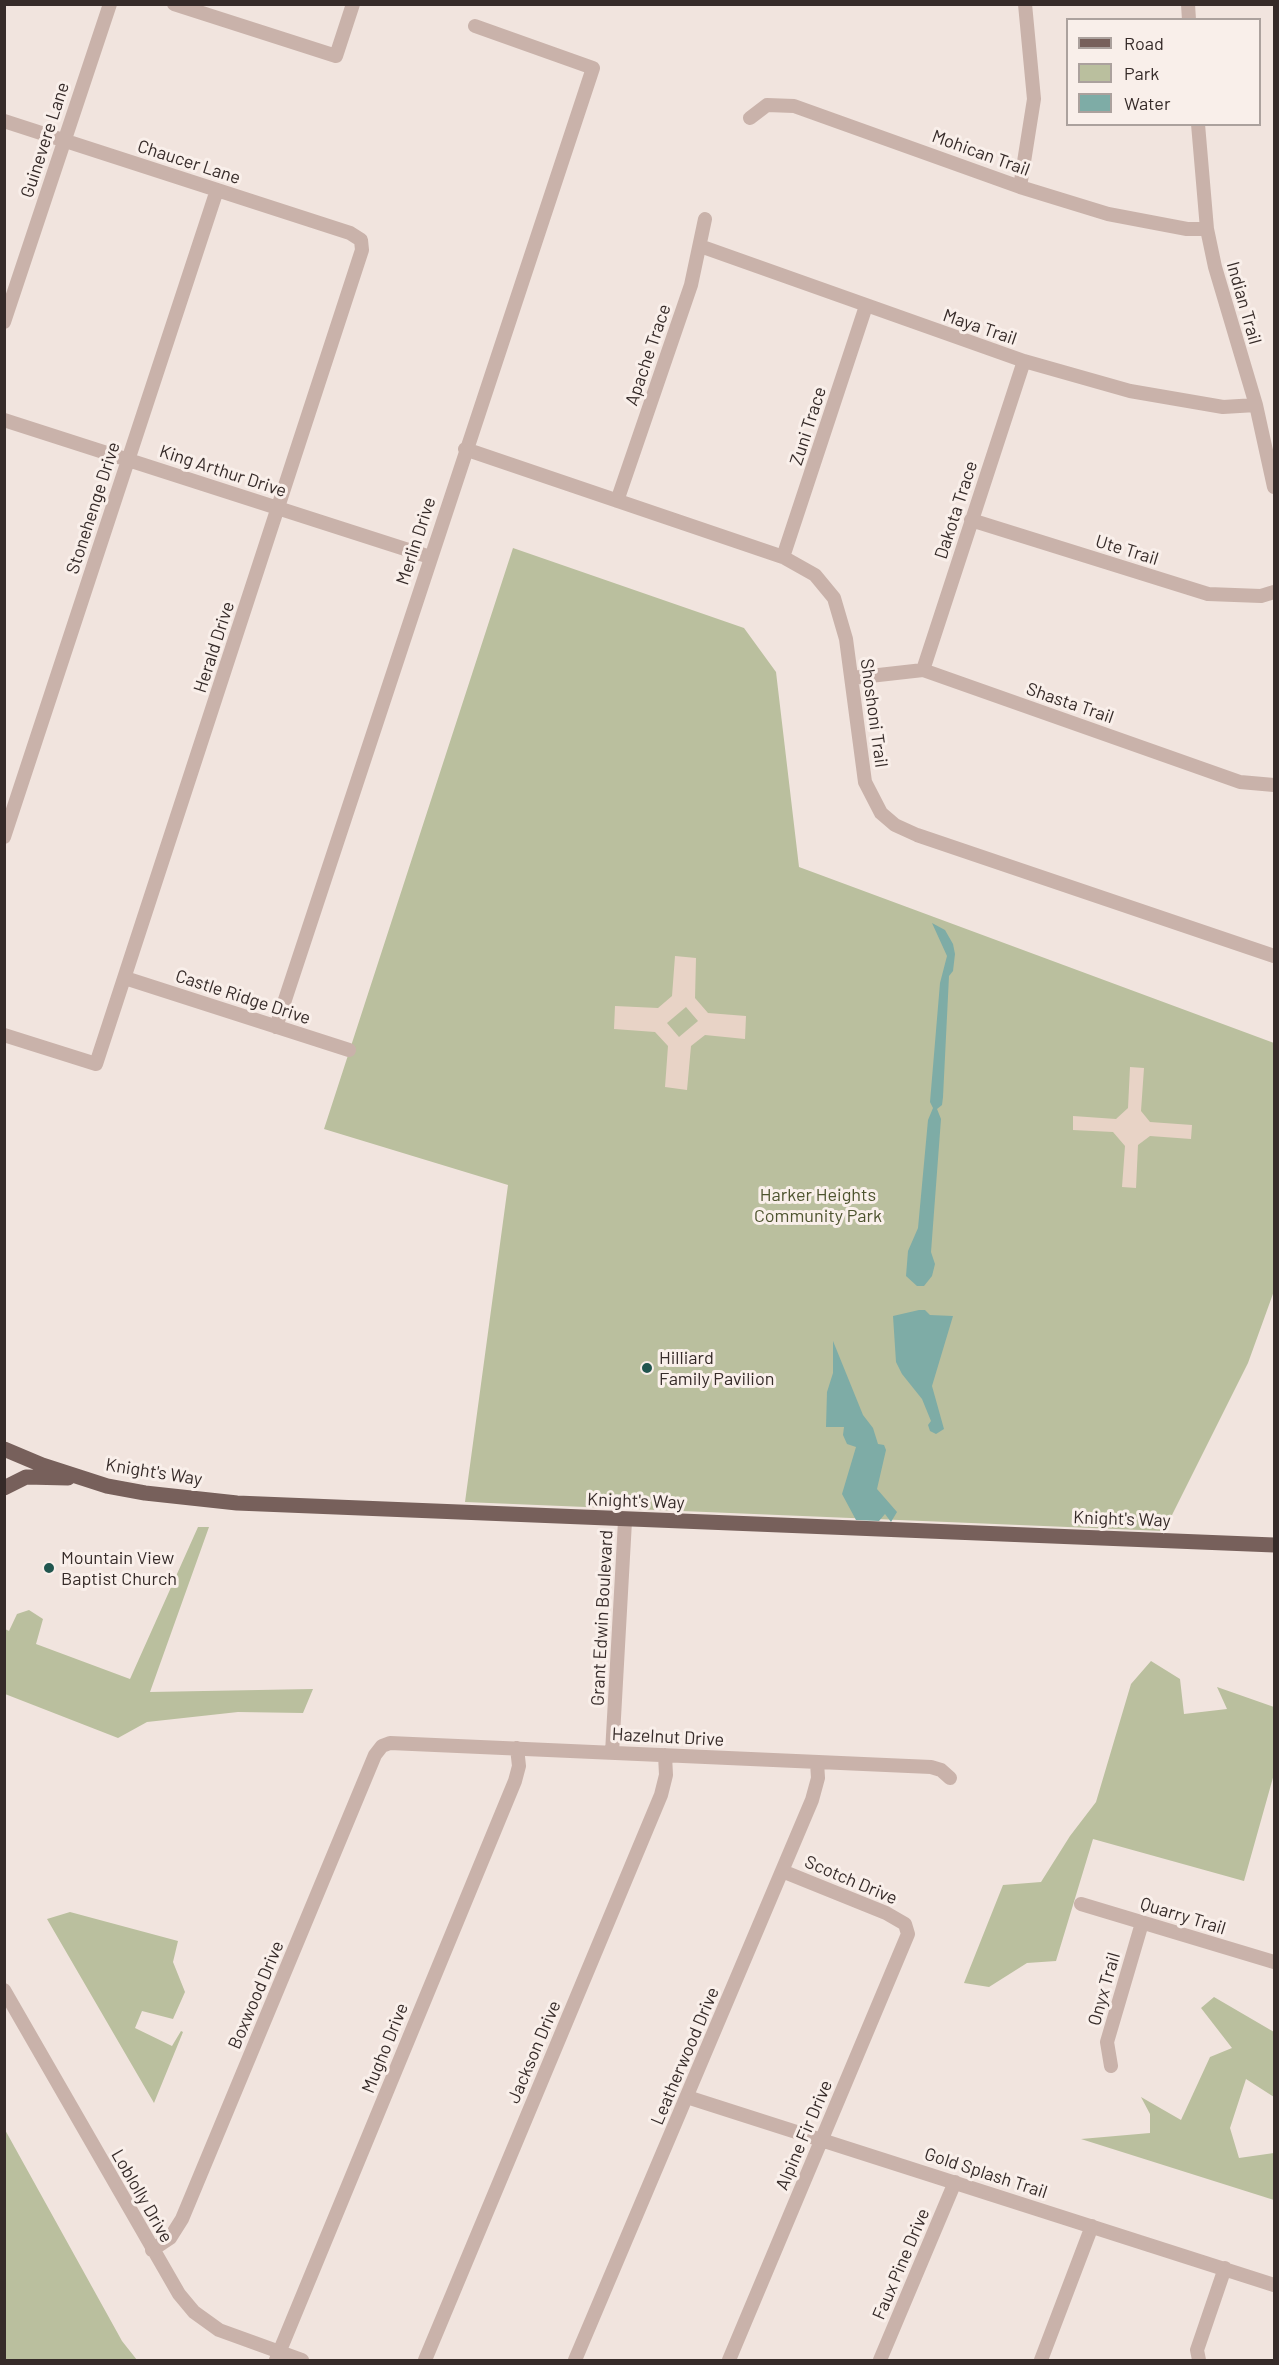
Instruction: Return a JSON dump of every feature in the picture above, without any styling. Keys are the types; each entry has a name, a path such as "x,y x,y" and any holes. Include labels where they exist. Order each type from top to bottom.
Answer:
{"main road":[{"name":"Knight's Way","path":"6,1454 79,1478 145,1493 237,1503 625,1521 1275,1545"},
{"path":"4,1488 26,1477 79,1478"}],"street":[{"name":"Guinevere Lane","path":"4,321 110,4"},
{"path":"182,6 336,56 353,4"},
{"path":"1020,187 1034,99 1025,4"},
{"name":"Merlin Drive","path":"276,1027 465,449 593,68 475,26"},
{"name":"Mohican Trail","path":"750,118 767,105 794,106 1020,187 1129,219 1187,229 1207,229"},
{"name":"Chaucer Lane","path":"4,121 350,233 361,240"},
{"name":"Indian Trail","path":"1198,126 1207,229 1223,299 1256,405 1275,487"},
{"name":"Stonehenge Drive","path":"4,837 217,190"},
{"name":"Apache Trace","path":"617,501 691,285 705,219"},
{"name":"Herald Drive","path":"4,1035 96,1064 362,250 361,240"},
{"name":"Maya Trail","path":"700,246 1024,361 1130,391 1184,403 1223,407 1256,405"},
{"name":"Zuni Trace","path":"783,557 866,306"},
{"name":"Dakota Trace","path":"922,670 1024,361"},
{"name":"King Arthur Drive","path":"4,420 430,557"},
{"name":"Shoshoni Trail","path":"465,449 783,557 815,574 834,598 846,639 865,782 881,813 895,825 917,835 1275,956"},
{"name":"Ute Trail","path":"971,520 1208,594 1261,596 1275,592"},
{"name":"Shasta Trail","path":"852,678 922,670 1240,782 1275,785"},
{"name":"Castle Ridge Drive","path":"125,978 349,1050"},
{"name":"Grant Edwin Boulevard","path":"612,1753 625,1521"},
{"name":"Hazelnut Drive","path":"382,1746 390,1743 931,1767 941,1770 950,1778"},
{"name":"Boxwood Drive","path":"152,2250 170,2238 182,2219 372,1764 382,1746"},
{"name":"Mugho Drive","path":"277,2356 515,1781 519,1766 517,1748"},
{"name":"Jackson Drive","path":"424,2361 661,1795 666,1774 665,1755"},
{"name":"Leatherwood Drive","path":"575,2361 812,1800 818,1778 817,1762"},
{"name":"Scotch Drive","path":"782,1871 886,1913 905,1924"},
{"name":"Quarry Trail","path":"1081,1904 1275,1962"},
{"name":"Onyx Trail","path":"1111,2066 1107,2042 1142,1923"},
{"name":"Alpine Fir Drive","path":"729,2361 908,1934 905,1924"},
{"name":"Loblolly Drive","path":"4,1990 178,2294 194,2312 219,2330 277,2356 302,2361"},
{"name":"Gold Splash Trail","path":"687,2097 1275,2285"},
{"name":"Faux Pine Drive","path":"880,2361 955,2182"},
{"path":"1041,2361 1092,2226"},
{"path":"1199,2360 1197,2350 1225,2268"}],"green space":[{"name":"Harker Heights Community Park","path":"513,548 744,628 776,672 799,867 1274,1043 1274,1291 1248,1363 1164,1531 465,1502 508,1185 324,1129"},
{"path":"198,1527 209,1527 150,1692 313,1689 303,1713 238,1712 147,1722 118,1738 5,1694 5,1629 9,1631 17,1614 29,1610 43,1619 36,1644 130,1679"},
{"path":"1151,1661 1180,1679 1184,1714 1227,1709 1217,1687 1274,1707 1274,1774 1244,1881 1093,1839 1056,1961 1027,1963 989,1987 964,1983 1003,1885 1041,1882 1070,1836 1096,1802 1131,1684"},
{"path":"70,1912 178,1941 173,1962 185,1992 173,2019 142,2011 135,2028 172,2046 181,2031 183,2032 154,2103 47,1919"},
{"path":"1214,1997 1274,2032 1274,2097 1246,2079 1230,2128 1239,2158 1274,2153 1274,2200 1081,2139 1150,2133 1150,2114 1141,2097 1181,2120 1210,2057 1232,2048 1201,2008"},
{"path":"4,2128 122,2341 137,2360 5,2360"}],"shaded area":[{"path":"675,956 696,958 695,998 708,1013 746,1016 745,1039 705,1035 691,1046 687,1090 665,1087 668,1046 655,1032 614,1029 615,1006 658,1008 672,996","holes":["686,1007 698,1021 679,1037 667,1023"]},
{"path":"1130,1067 1144,1068 1141,1111 1150,1122 1192,1125 1191,1139 1150,1136 1138,1145 1136,1188 1122,1187 1125,1146 1113,1132 1073,1130 1073,1116 1116,1119 1128,1108"}],"water":[{"path":"932,923 945,930 953,944 955,954 953,971 949,976 943,1097 942,1105 937,1109 941,1119 931,1252 935,1264 932,1276 924,1286 917,1286 906,1276 908,1251 918,1228 928,1120 933,1108 930,1102 940,983 947,956"},
{"path":"925,1310 930,1315 953,1316 932,1386 944,1429 936,1434 930,1431 928,1425 931,1421 922,1399 902,1374 896,1362 893,1316"},
{"path":"833,1341 863,1415 873,1428 878,1444 884,1445 886,1450 877,1489 897,1512 891,1522 885,1514 879,1521 856,1520 842,1494 856,1447 847,1444 843,1435 844,1427 826,1427 827,1392 833,1373"}],"place":[{"name":"Hilliard Family Pavilion","path":"647,1368"},
{"name":"Mountain View Baptist Church","path":"49,1568"}]}
